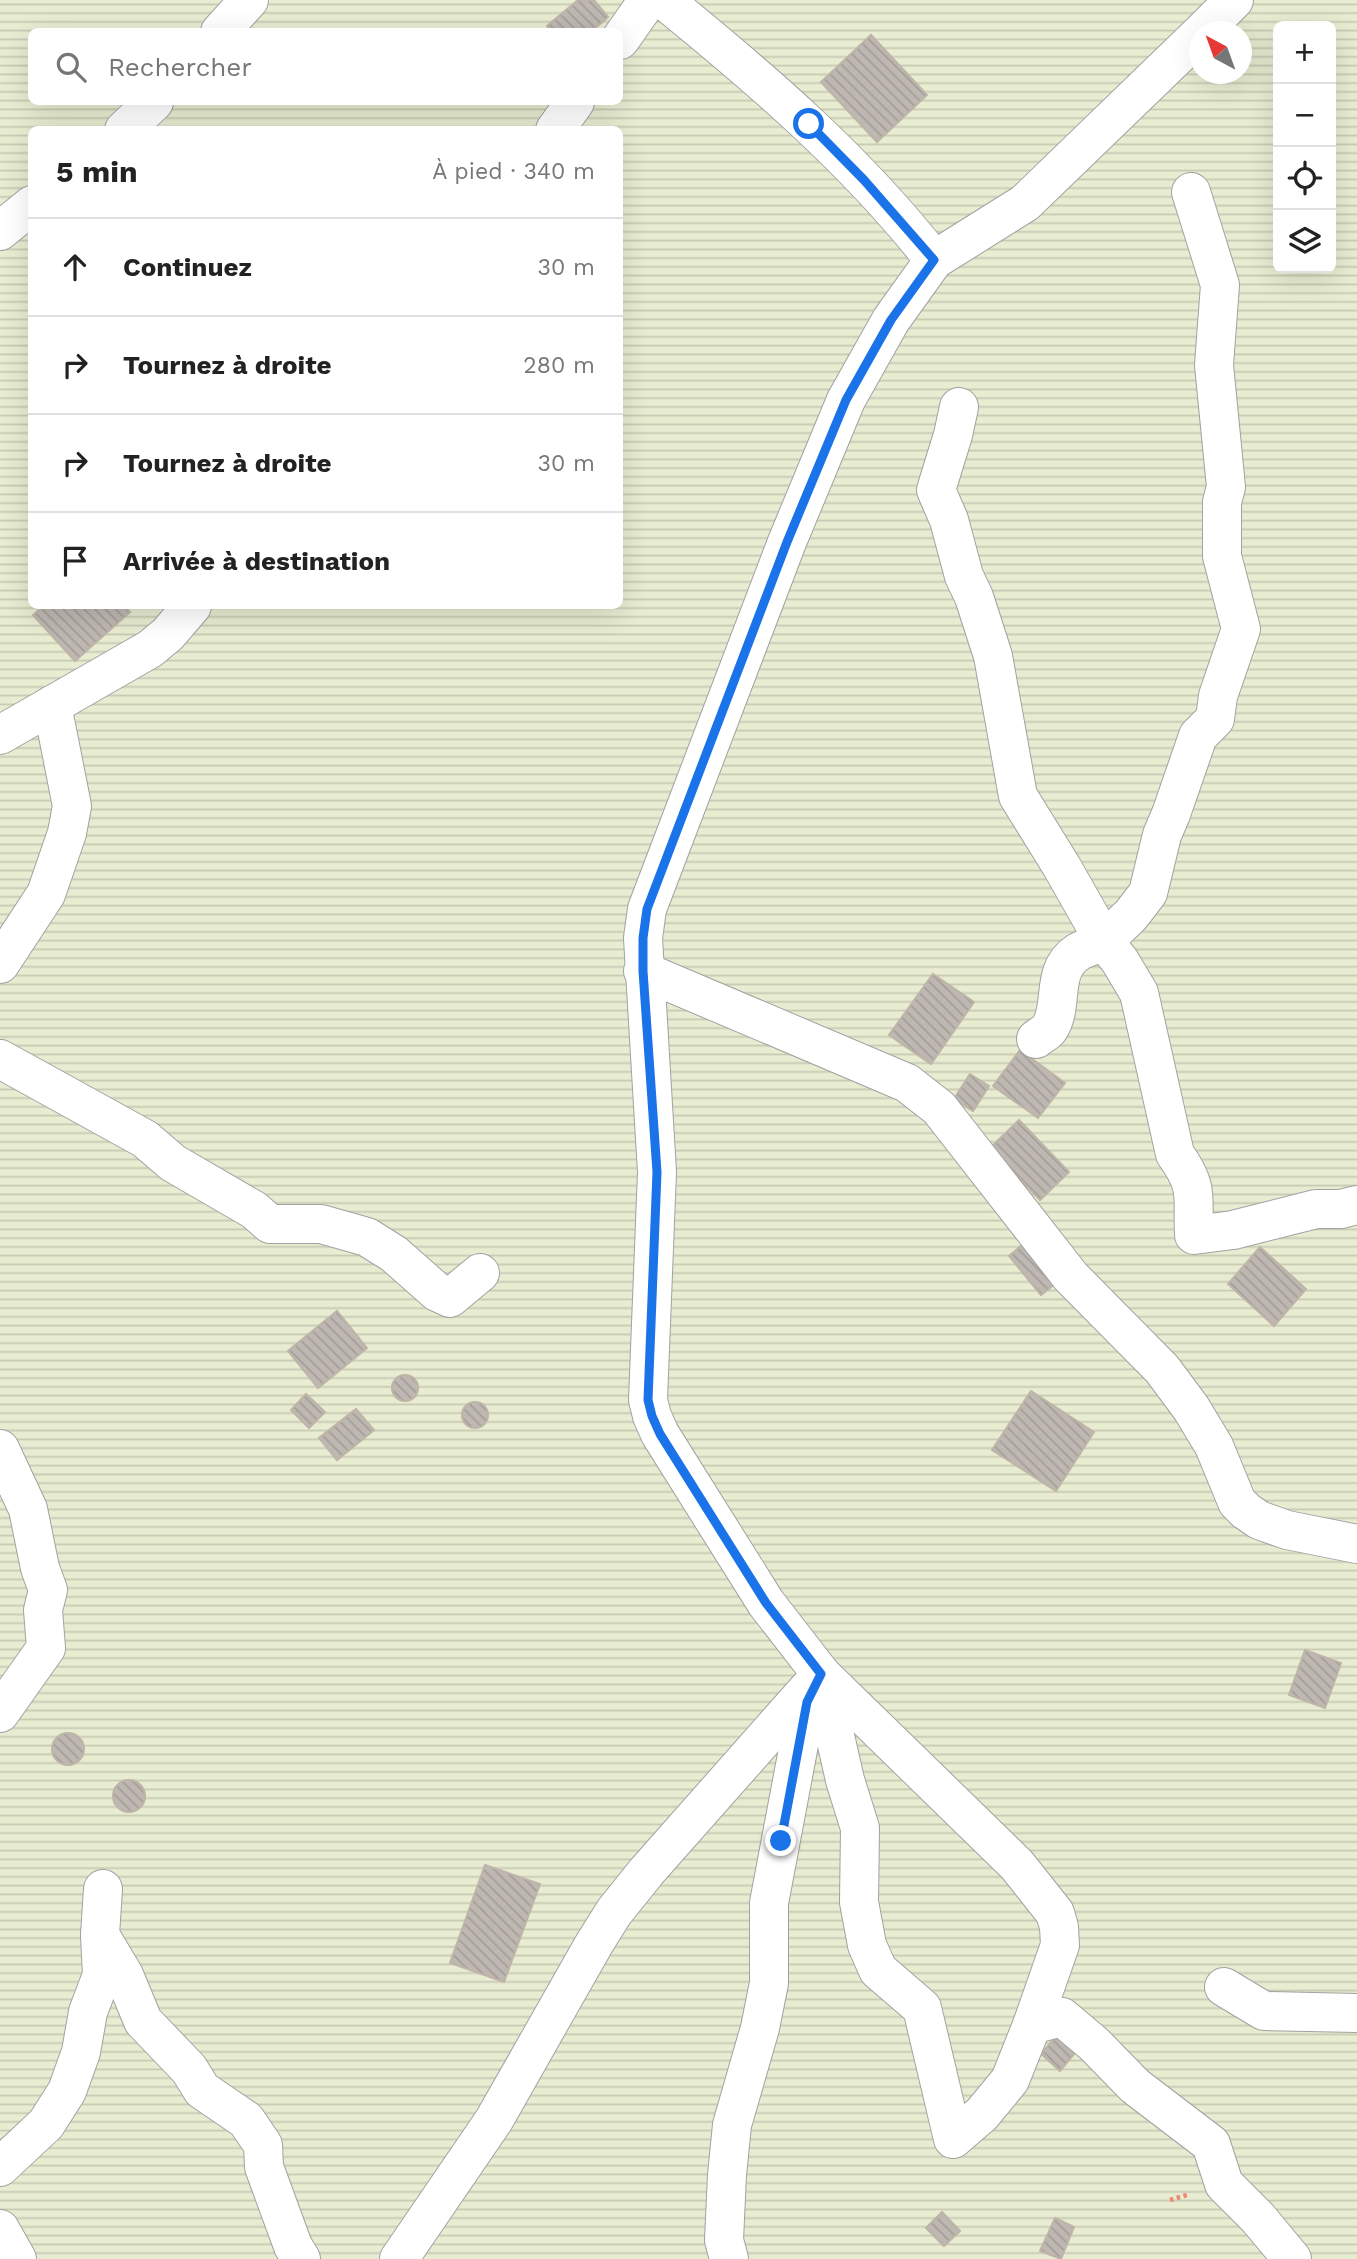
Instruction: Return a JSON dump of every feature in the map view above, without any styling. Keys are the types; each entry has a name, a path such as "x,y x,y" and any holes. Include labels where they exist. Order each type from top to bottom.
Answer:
{"street":[{"path":"224,28 249,0"},
{"path":"623,36 648,0"},
{"path":"664,0 809,124 864,180 934,260"},
{"path":"1213,21 1234,0"},
{"path":"821,1674 845,1780 860,1828 859,1902 867,1945 878,1970 922,2008 953,2139 982,2115 1010,2080 1060,1945 1059,1927 1055,1913 1017,1866 821,1674 766,1603 660,1434 652,1416 648,1400 657,1172 643,938 647,909 787,542 846,400 891,320 934,260 1025,203 1189,45"},
{"path":"128,126 151,105"},
{"path":"558,126 573,105"},
{"path":"1036,1040 1049,1029 1057,986 1066,964 1077,953 1104,942 1148,893 1162,835 1191,752 1198,736 1215,719 1218,696 1241,628 1222,556 1222,502 1226,487 1214,365 1220,285 1191,192"},
{"path":"0,231 28,208"},
{"path":"959,407 936,490 949,520 964,576 993,656 1018,796 1062,866 1104,942 1120,961 1139,993 1175,1154 1190,1174 1196,1203 1193,1217 1194,1235 1233,1230 1316,1209 1342,1209 1357,1205"},
{"path":"0,735 150,649 168,634 189,609"},
{"path":"0,964 46,894 67,833 72,806 52,705"},
{"path":"643,971 907,1083 923,1093 939,1108 1071,1277 1162,1369 1191,1408 1214,1446 1237,1502 1259,1520 1287,1530 1357,1544"},
{"path":"0,1059 145,1139 173,1163 254,1209 270,1224 321,1224 367,1237 394,1254 437,1292 450,1298 480,1273"},
{"path":"0,1449 28,1509 40,1568 48,1590 43,1609 46,1648 0,1713"},
{"path":"399,2259 494,2120 614,1912 821,1674"},
{"path":"729,2259 724,2240 732,2124 769,1983 769,1903 807,1702 821,1674"},
{"path":"0,2167 46,2124 67,2091 81,2052 88,2012 102,1975 100,1934 103,1889"},
{"path":"100,1934 124,1975 143,2021 189,2069 202,2090 246,2120 263,2145 264,2167 293,2246 301,2259"},
{"path":"1224,1987 1264,2011 1357,2013"},
{"path":"1032,2025 1062,2017 1094,2044 1135,2086 1211,2144 1224,2184 1258,2218 1292,2259"},
{"path":"0,2229 17,2259"}],"green space":[{"path":"0,0 1357,0 1357,2259 0,2259"}],"building":[{"path":"578,0 594,0 608,17 596,28 547,26"},
{"path":"871,35 927,95 877,142 821,82"},
{"path":"40,609 127,609 130,612 75,661 33,615"},
{"path":"933,974 974,1002 931,1064 889,1035"},
{"path":"1020,1050 1065,1083 1038,1118 993,1086"},
{"path":"970,1074 989,1086 973,1111 954,1099"},
{"path":"1019,1120 1069,1172 1040,1200 990,1148"},
{"path":"1033,1236 1065,1276 1041,1295 1009,1256"},
{"path":"1260,1247 1306,1289 1274,1326 1228,1284"},
{"path":"337,1311 367,1348 318,1388 288,1351"},
{"path":"405,1375 414,1379 418,1388 414,1397 405,1401 396,1397 392,1388 396,1379"},
{"path":"1031,1391 1094,1432 1056,1491 992,1450"},
{"path":"306,1394 325,1412 309,1428 291,1410"},
{"path":"475,1402 485,1405 488,1415 485,1425 475,1428 465,1425 462,1415 465,1405"},
{"path":"356,1409 374,1430 337,1460 319,1438"},
{"path":"1305,1650 1341,1663 1325,1708 1289,1695"},
{"path":"68,1733 79,1738 84,1749 79,1760 68,1765 57,1760 52,1749 57,1738"},
{"path":"129,1780 140,1785 145,1796 140,1807 129,1812 118,1807 113,1796 118,1785"},
{"path":"485,1865 540,1884 504,1982 450,1963"},
{"path":"1060,2032 1079,2048 1060,2071 1041,2054"},
{"path":"942,2212 960,2231 944,2246 926,2228"},
{"path":"1055,2218 1074,2227 1061,2259 1040,2251"}],"route":[{"path":"781,1841 807,1702 821,1674 766,1603 727,1542 660,1434 648,1400 657,1172 643,938 647,909 787,542 846,400 891,320 934,260 864,180 809,124"}]}
